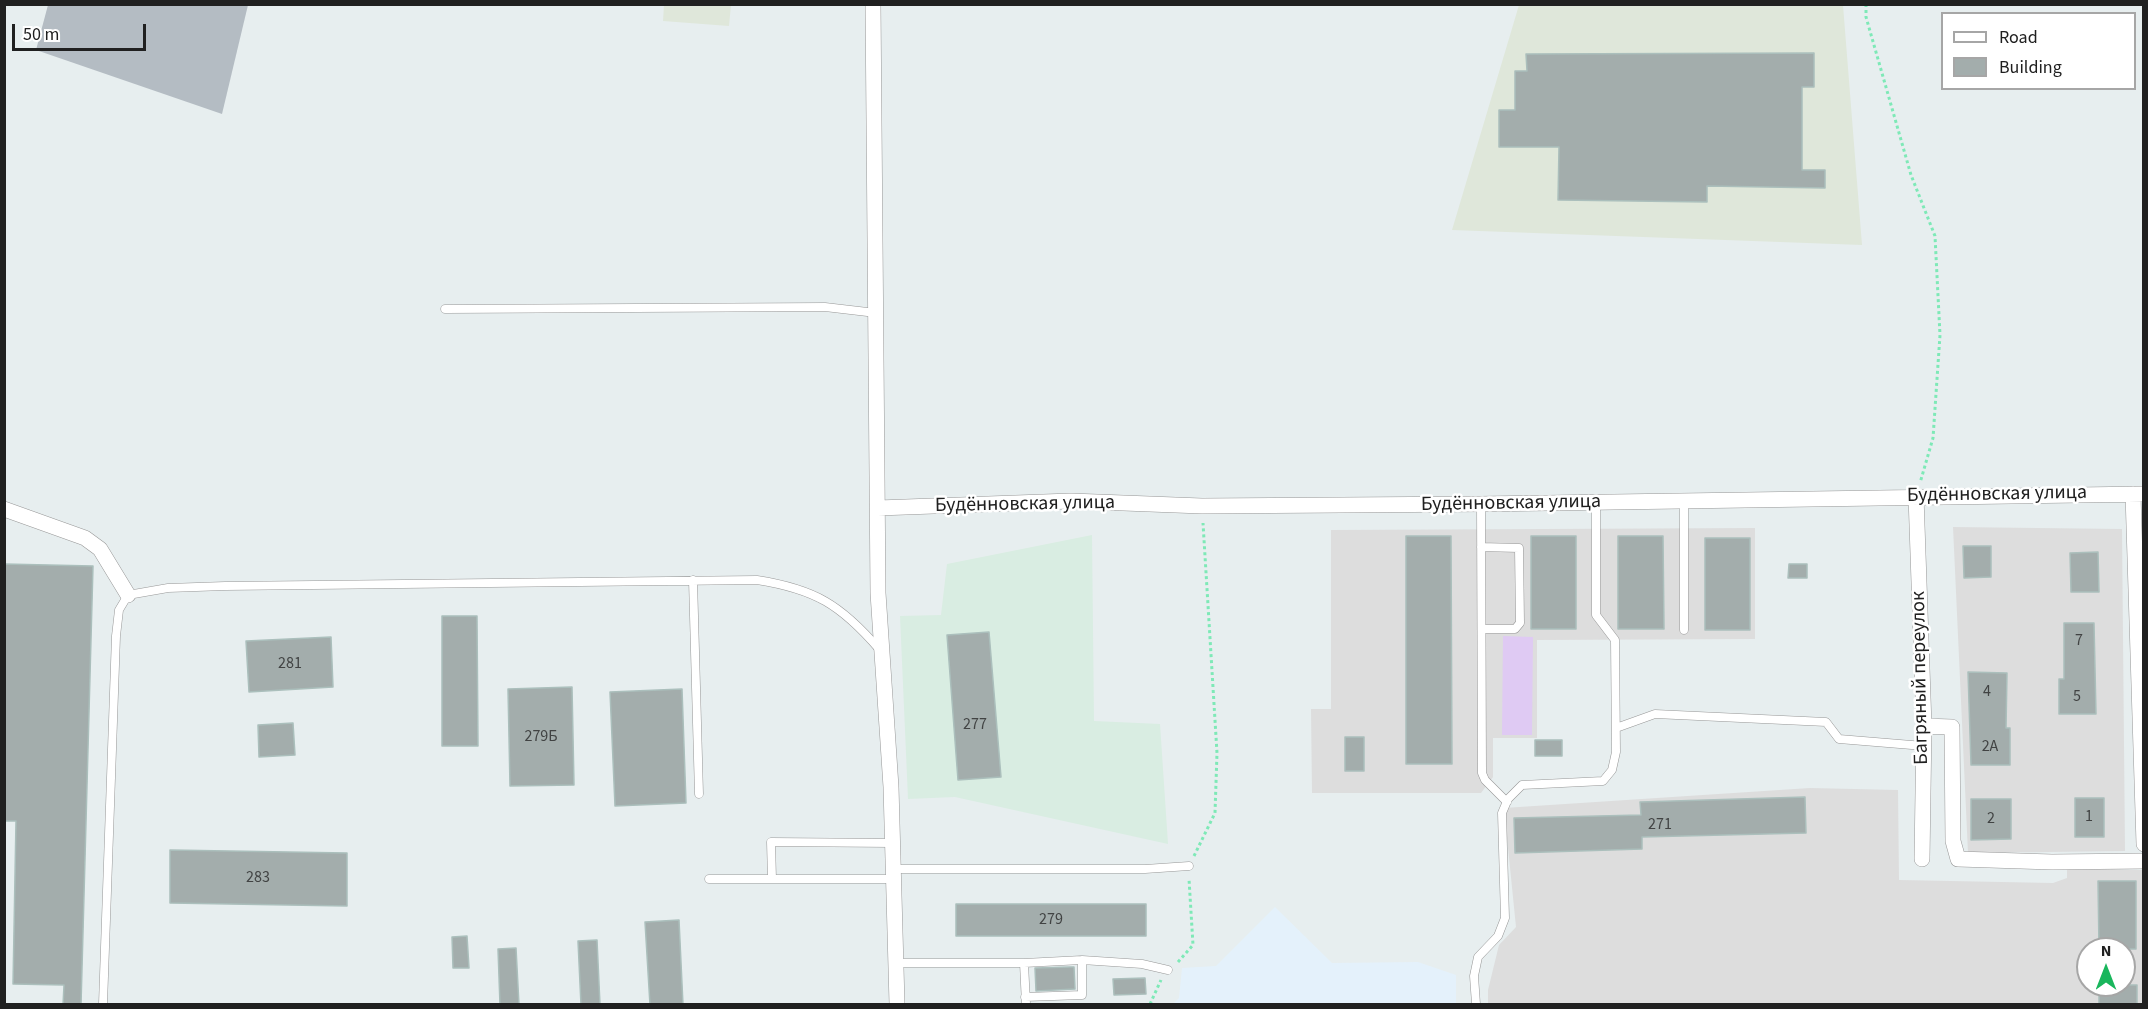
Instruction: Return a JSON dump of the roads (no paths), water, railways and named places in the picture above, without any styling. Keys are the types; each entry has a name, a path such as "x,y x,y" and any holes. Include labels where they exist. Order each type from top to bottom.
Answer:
{"street":[{"path":"873,4 878,593 893,843 897,1005"},
{"path":"2138,494 2144,844"},
{"name":"Будённовская улица","path":"878,508 1071,501 1202,506 1684,502 1916,496 2138,494"},
{"name":"Багряный переулок","path":"1916,496 1924,726 1922,859"},
{"path":"4,509 86,538 99,549 128,594"},
{"path":"1924,726 1952,727 1953,841 1958,859 2052,862 2144,861"}],"lane":[{"path":"445,309 825,307 877,313"},
{"path":"1684,502 1684,630"},
{"path":"1476,1005 1474,976 1478,957 1498,936 1505,918 1502,813 1507,802 1522,785 1603,781 1612,770 1616,752 1615,640 1596,615 1596,503"},
{"path":"1482,504 1482,773 1485,780 1507,802"},
{"path":"1482,547 1519,548 1520,623 1515,629 1482,629"},
{"path":"693,580 699,794"},
{"path":"103,1005 116,636 119,610 128,594 168,588 225,586 758,580 790,585 844,611 882,652"},
{"path":"1616,728 1655,714 1777,718 1826,722 1839,739 1924,746"},
{"path":"772,879 771,842 893,843"},
{"path":"709,879 1145,869 1189,866"},
{"path":"1024,963 1026,1001 1082,995 1082,960"},
{"path":"897,963 1024,963 1082,960 1142,964 1168,970"}]}
